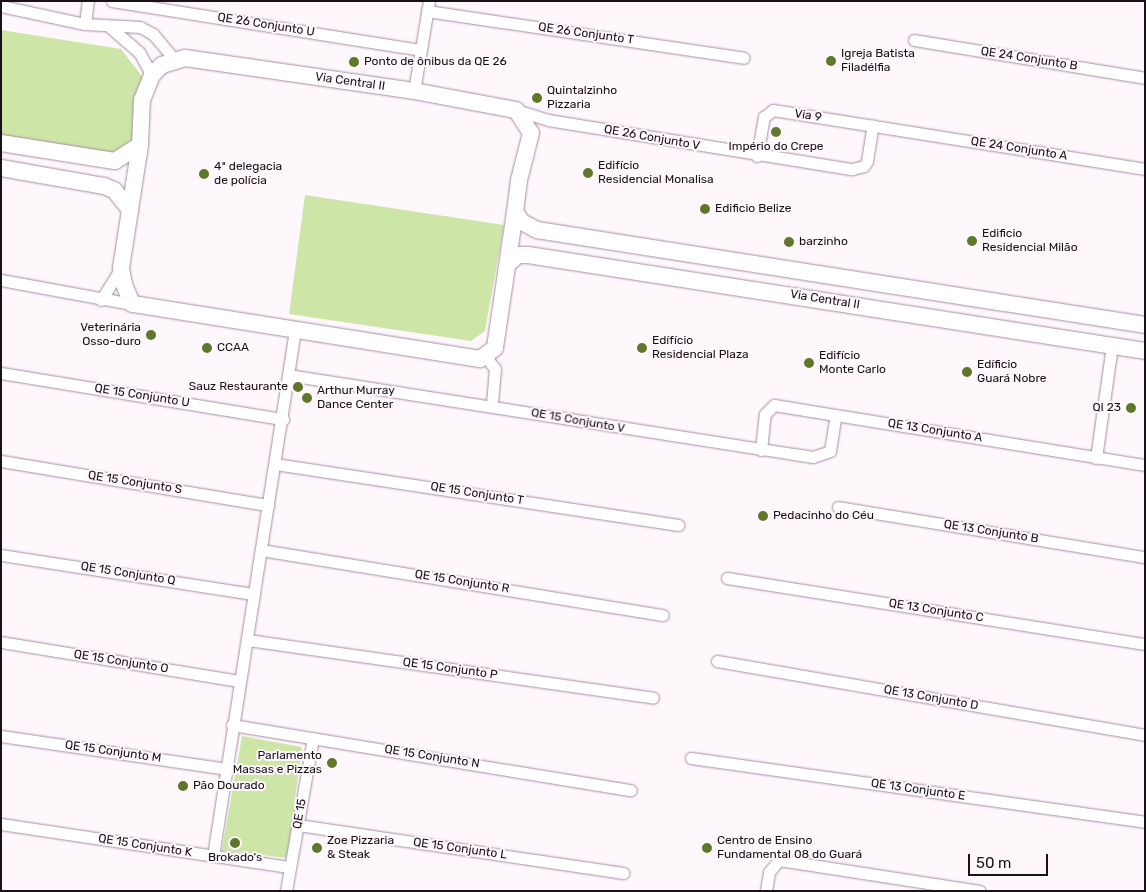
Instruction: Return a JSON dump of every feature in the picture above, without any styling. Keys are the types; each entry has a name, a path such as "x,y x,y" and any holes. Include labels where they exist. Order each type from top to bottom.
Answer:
{"street":[{"path":"85,24 88,1"},
{"name":"QE 26 Conjunto U","path":"112,1 420,50"},
{"path":"1,6 85,24 111,28 129,26 146,30 160,40 175,60 162,65 152,75 142,100 140,145 122,268 132,304"},
{"path":"414,91 428,6"},
{"name":"QE 26 Conjunto T","path":"428,6 744,58"},
{"path":"111,28 139,52 152,75"},
{"name":"QE 24 Conjunto B","path":"914,40 1145,78"},
{"name":"Via Central II","path":"175,60 185,58 414,91 516,110"},
{"path":"516,110 531,133"},
{"name":"QE 26 Conjunto V","path":"516,110 548,120 757,156 858,168 867,161 872,125"},
{"name":"Via 9","path":"757,156 764,117 773,110 892,128"},
{"path":"1,280 101,300 472,359 486,357 495,348 519,180 531,133 548,120"},
{"name":"QE 24 Conjunto A","path":"892,128 1145,169"},
{"path":"1,143 115,161 140,145"},
{"path":"1,168 104,186 114,190 130,210"},
{"name":"Via Central II","path":"515,212 522,222 536,230 1145,325"},
{"path":"594,264 598,240"},
{"name":"Via Central II","path":"508,264 518,255 594,264 1145,351"},
{"path":"101,300 122,268"},
{"path":"1001,328 1004,302"},
{"path":"213,856 232,725 248,640 283,419 294,330"},
{"path":"1096,458 1112,346"},
{"path":"486,357 495,369 492,406"},
{"name":"QE 15 Conjunto U","path":"1,373 283,419"},
{"name":"QE 15 Conjunto V","path":"288,375 813,458 826,455 831,446 836,415"},
{"name":"QE 13 Conjunto A","path":"761,450 765,414 774,405 1145,465"},
{"name":"QE 15 Conjunto S","path":"1,461 268,505"},
{"name":"QE 15 Conjunto T","path":"276,464 678,525"},
{"name":"QE 13 Conjunto B","path":"838,507 1145,557"},
{"name":"QE 15 Conjunto R","path":"261,550 663,615"},
{"name":"QE 15 Conjunto Q","path":"1,555 254,594"},
{"name":"QE 13 Conjunto C","path":"726,578 1145,644"},
{"name":"QE 15 Conjunto P","path":"248,640 653,698"},
{"name":"QE 15 Conjunto O","path":"1,642 240,681"},
{"name":"QE 13 Conjunto D","path":"717,661 1145,735"},
{"name":"QE 15 Conjunto N","path":"232,725 631,790"},
{"name":"QE 15 Conjunto M","path":"1,736 226,769"},
{"name":"QE 15","path":"286,891 313,738"},
{"name":"QE 13 Conjunto E","path":"691,758 1145,822"},
{"name":"QE 15 Conjunto K","path":"1,824 289,867"},
{"name":"QE 15 Conjunto L","path":"298,825 622,873"},
{"path":"766,891 772,865 779,860 980,891"}],"green space":[{"path":"1,30 121,49 144,79 133,148 126,156 1,144"},
{"path":"305,195 504,225 485,331 471,341 289,314"},
{"path":"242,736 302,747 287,858 222,850"}],"place":[{"name":"Igreja Batista Filadélfia","path":"831,61"},
{"name":"Ponto de ônibus da QE 26","path":"354,62"},
{"name":"Quintalzinho Pizzaria","path":"537,98"},
{"name":"Império do Crepe","path":"776,132"},
{"name":"Edifício Residencial Monalisa","path":"588,173"},
{"name":"4ª delegacia de polícia","path":"204,174"},
{"name":"Edificio Belize","path":"705,209"},
{"name":"Edificio Residencial Milão","path":"972,241"},
{"name":"barzinho","path":"789,242"},
{"name":"Veterinária Osso-duro","path":"151,335"},
{"name":"CCAA","path":"207,348"},
{"name":"Edífício Residencial Plaza","path":"642,348"},
{"name":"Edifício Monte Carlo","path":"809,363"},
{"name":"Edíficio Guará Nobre","path":"967,372"},
{"name":"Sauz Restaurante","path":"298,387"},
{"name":"Arthur Murray Dance Center","path":"307,398"},
{"name":"QI 23","path":"1131,408"},
{"name":"Pedacinho do Céu","path":"763,516"},
{"name":"Parlamento Massas e Pizzas","path":"332,763"},
{"name":"Pão Dourado","path":"183,786"},
{"name":"Brokado's","path":"235,843"},
{"name":"Zoe Pizzaria & Steak","path":"317,848"},
{"name":"Centro de Ensino Fundamental 08 do Guará","path":"707,848"}]}
